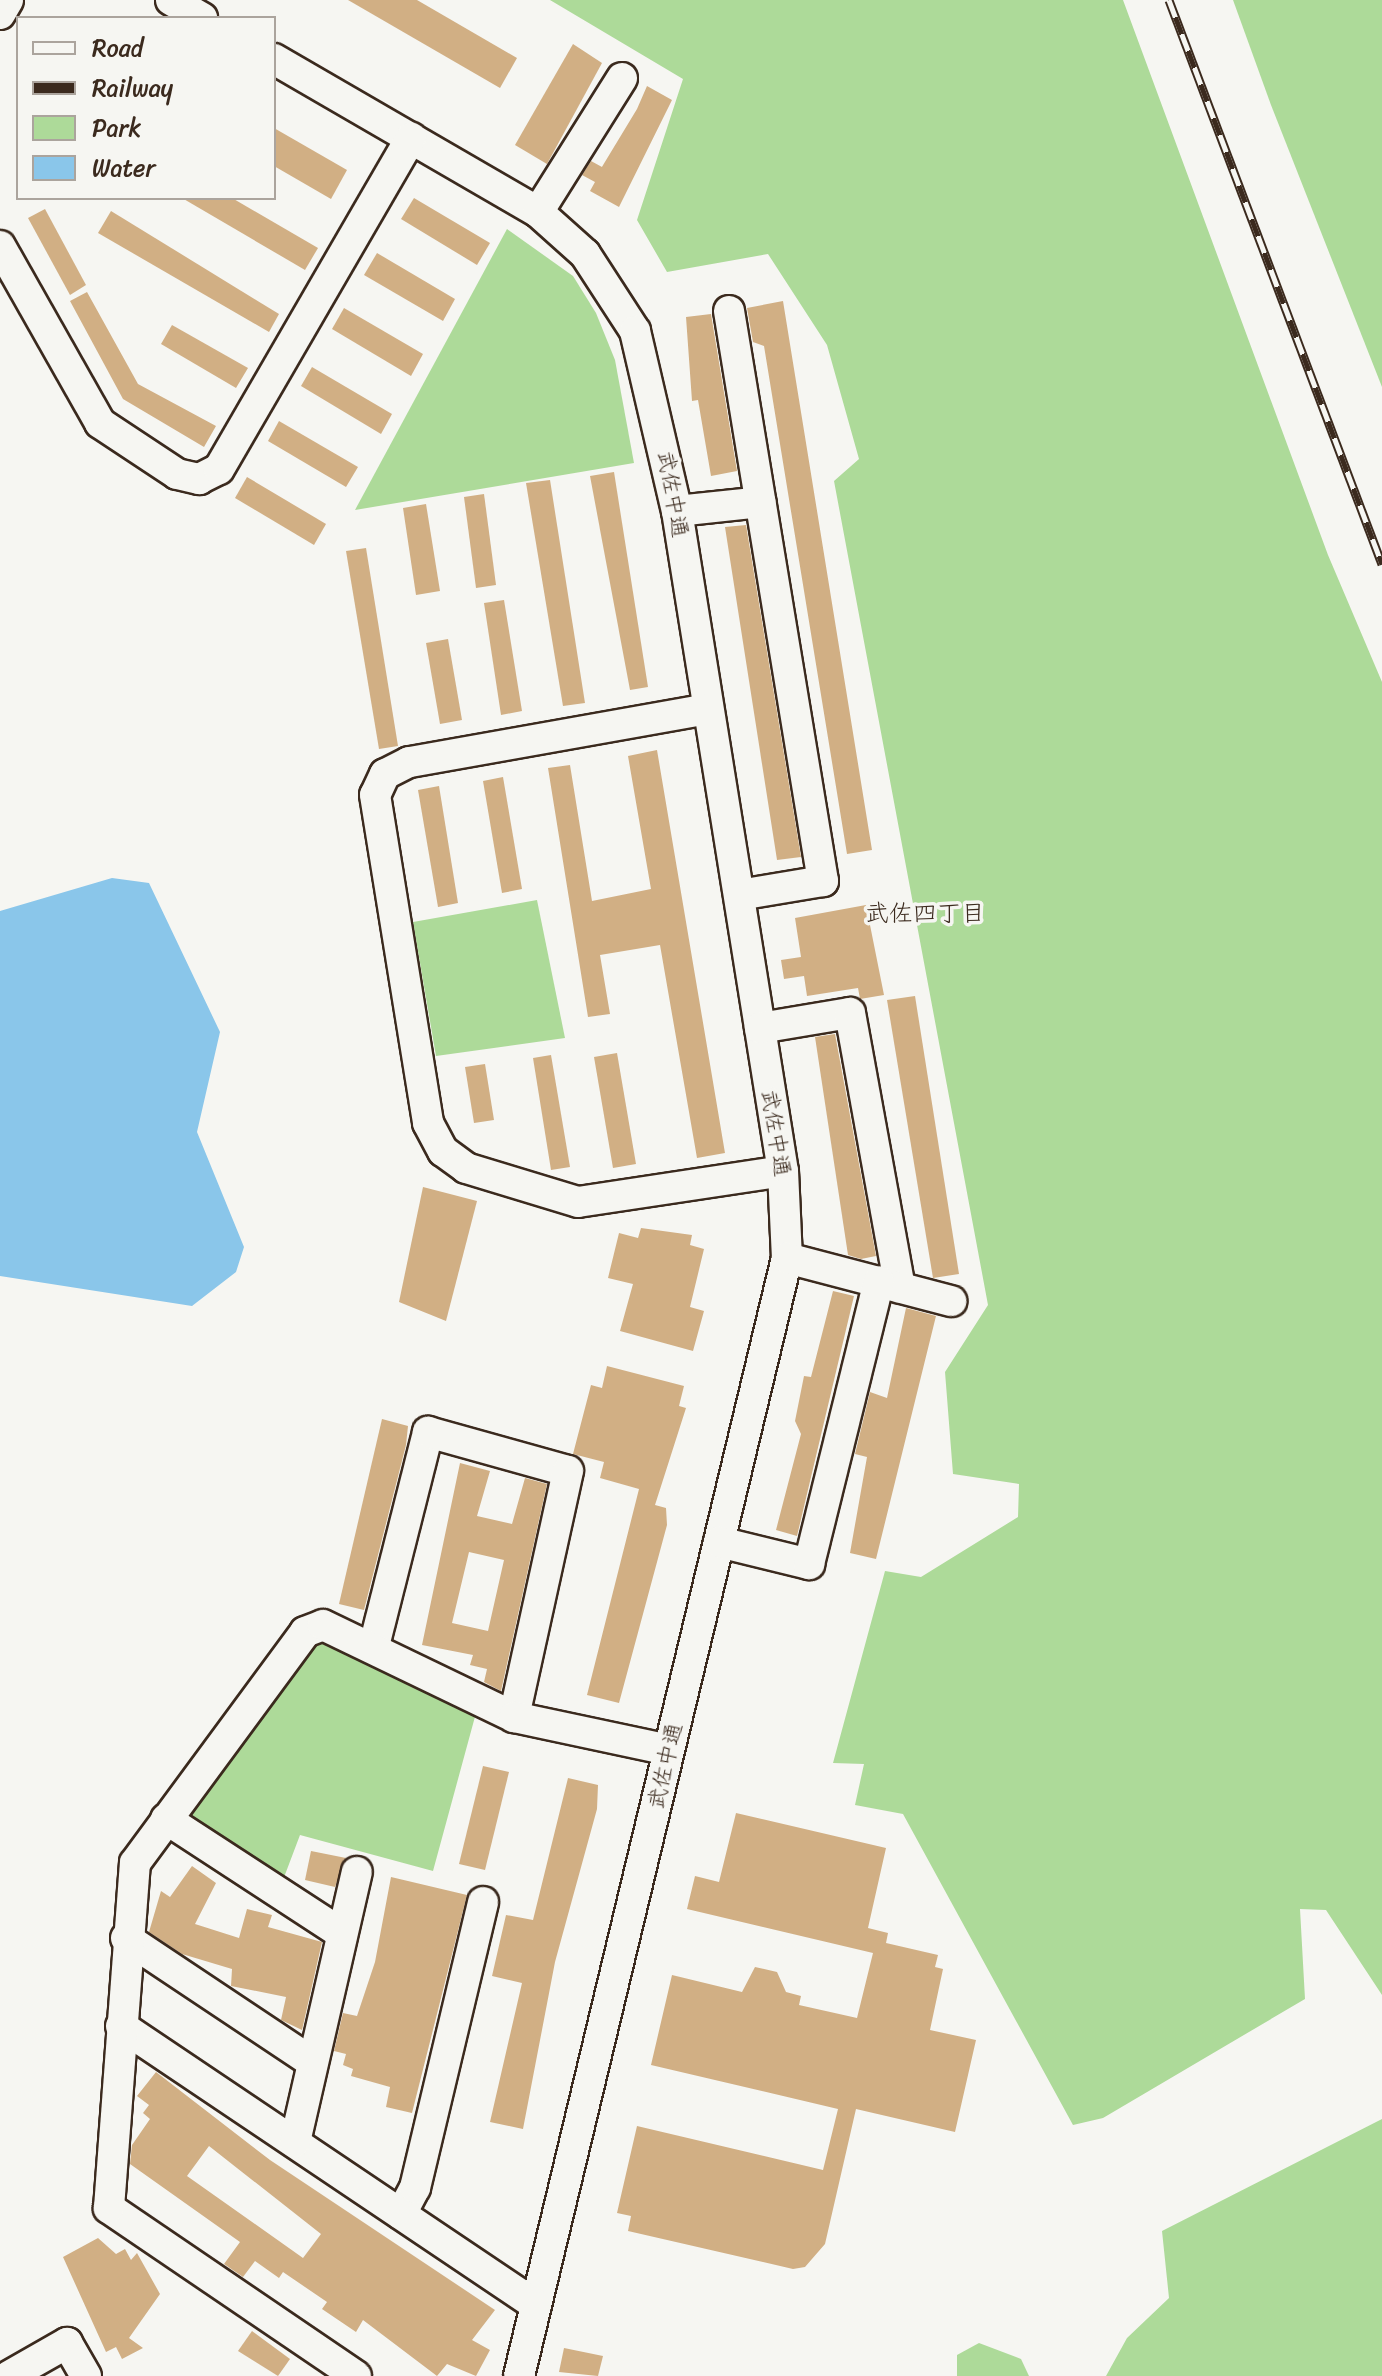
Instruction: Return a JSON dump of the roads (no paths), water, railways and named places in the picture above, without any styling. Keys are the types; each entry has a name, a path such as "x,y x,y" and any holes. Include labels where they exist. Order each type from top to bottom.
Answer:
{"street":[{"path":"0,14 8,0"},
{"path":"171,0 199,16"},
{"name":"武佐中通","path":"276,60 538,212 585,254 635,331 677,511 783,1171 787,1258 519,2376"},
{"path":"538,212 622,78"},
{"path":"0,246 100,423 177,474 199,479 219,469 411,138"},
{"path":"729,311 823,881 739,895"},
{"path":"677,511 761,502"},
{"path":"708,709 409,762 385,774 375,795 428,1123 443,1151 466,1168 578,1202 783,1171"},
{"path":"719,1542 809,1564 889,1284 850,1013 760,1028"},
{"path":"787,1258 951,1301"},
{"path":"374,1646 428,1432 568,1471 514,1717"},
{"path":"356,2376 321,2367 109,2208 126,1938 135,1863 305,1632 323,1625 374,1646 514,1717 669,1750"},
{"path":"166,1819 341,1933"},
{"path":"295,2142 357,1872"},
{"path":"401,2214 415,2188 483,1902"},
{"path":"126,1938 312,2062"},
{"path":"121,2026 536,2305"},
{"path":"9,2376 67,2343 86,2376"}],"water":[{"path":"112,878 149,883 220,1032 197,1132 244,1247 236,1272 192,1306 0,1276 0,911"}],"railway":[{"path":"1169,0 1382,564"}],"district":[{"name":"武佐四丁目","path":"925,914"}]}
